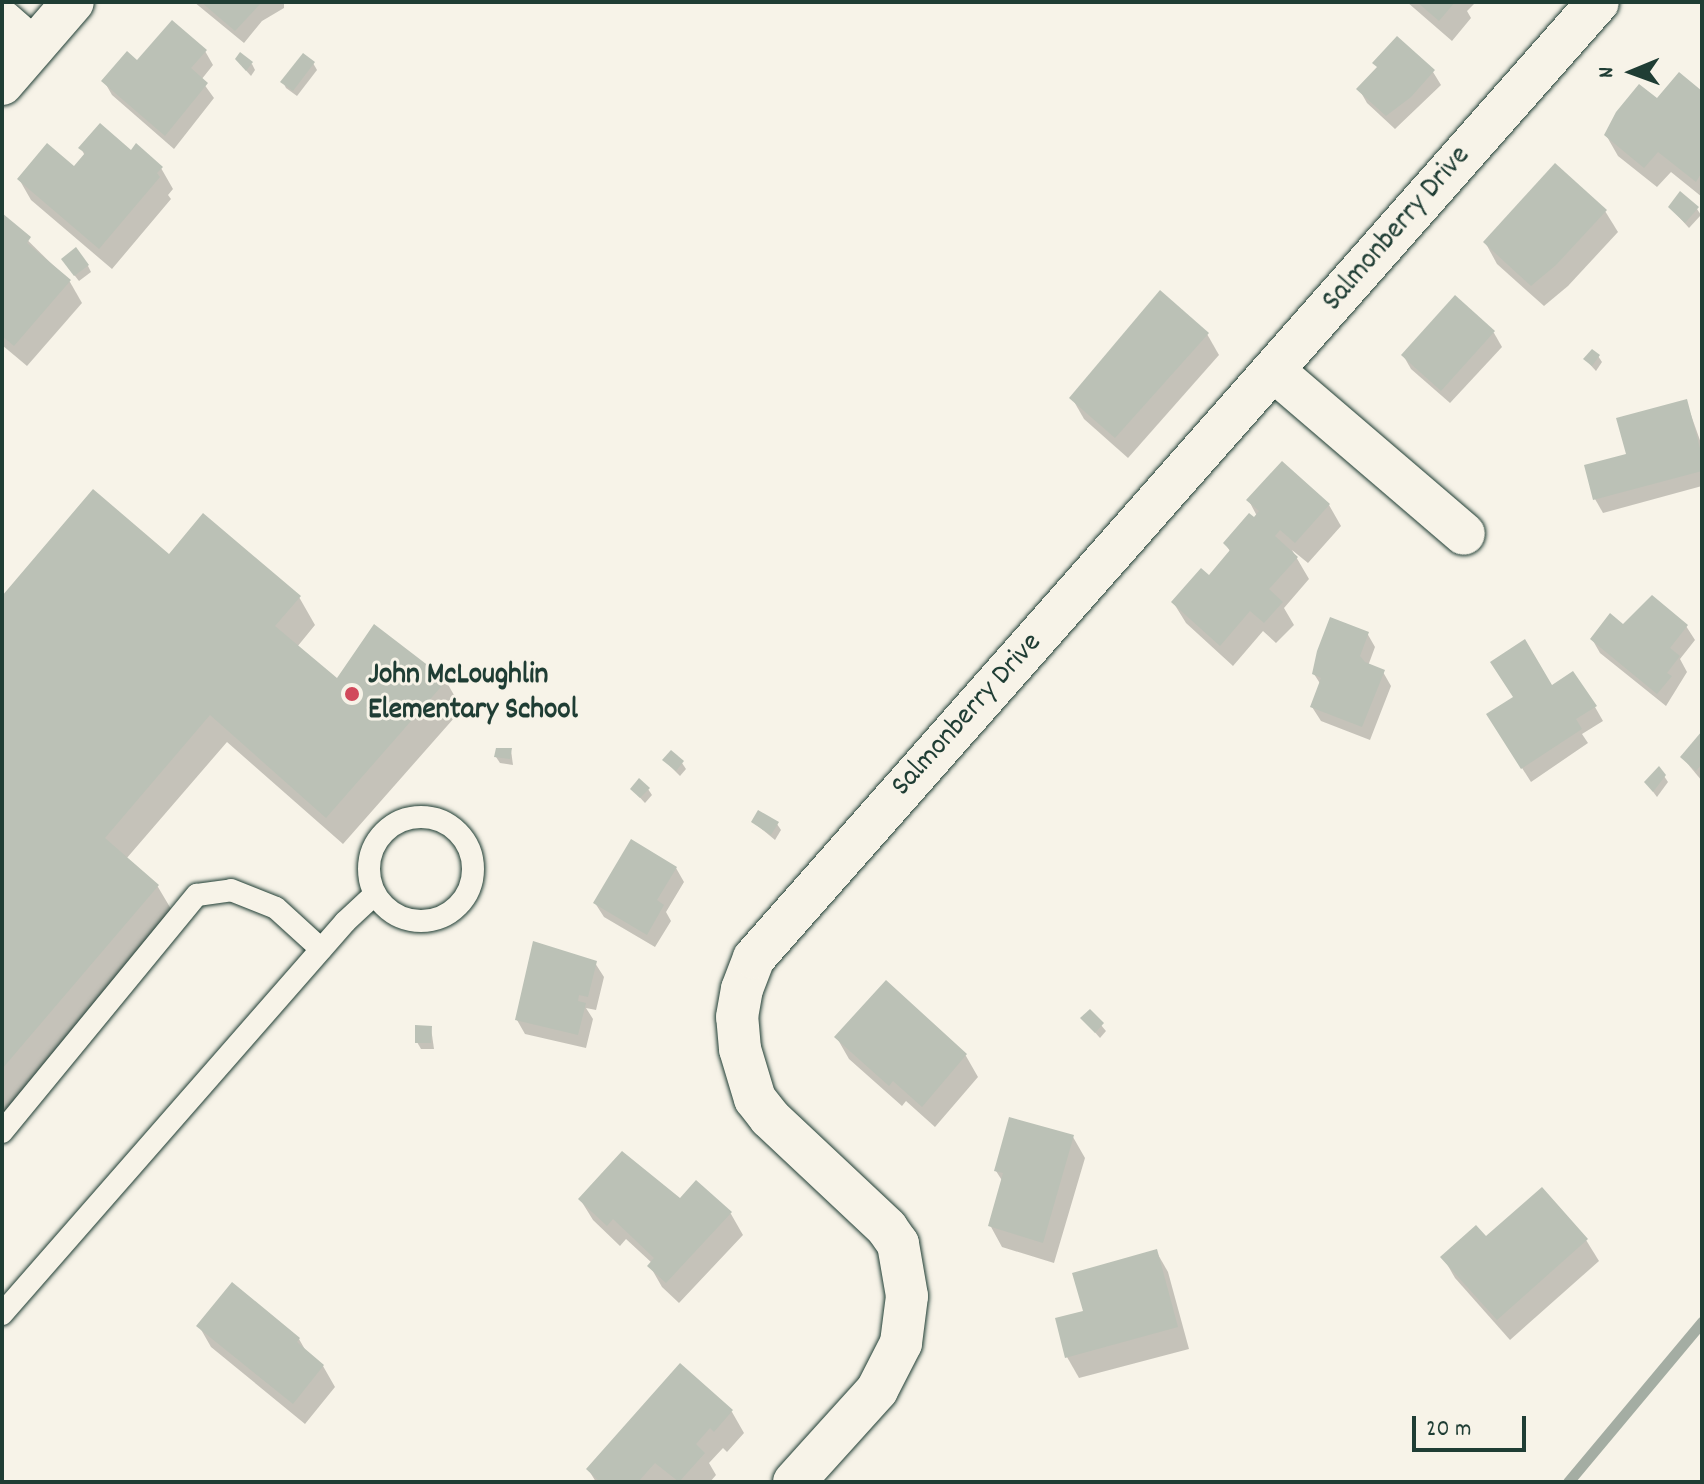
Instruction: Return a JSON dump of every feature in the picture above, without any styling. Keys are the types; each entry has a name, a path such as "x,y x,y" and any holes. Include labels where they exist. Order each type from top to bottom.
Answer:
{"street":[{"path":"2,84 73,2"},
{"name":"Salmonberry Drive","path":"794,1482 877,1390 901,1343 907,1296 898,1244 887,1228 770,1118 755,1099 740,1049 737,1017 742,989 754,958 1598,2"},
{"path":"2,21 33,48"},
{"path":"1274,371 1464,534"}],"lane":[{"path":"412,816 430,816 449,823 468,844 474,872 471,888 466,897 438,920 416,922 389,912 374,895 367,875 371,851 384,829 412,816"},
{"path":"2,1132 197,895 231,890 276,908 321,949"},
{"path":"4,1306 321,949 374,895"}],"building":[{"path":"201,2 262,2 235,31"},
{"path":"1417,2 1455,2 1439,21"},
{"path":"172,20 207,50 191,68 208,83 165,136 101,81 127,51 137,60"},
{"path":"1397,36 1435,70 1411,97 1386,116 1356,89 1377,67 1372,63"},
{"path":"240,52 253,62 246,71 235,59"},
{"path":"303,53 315,62 293,91 280,82"},
{"path":"1679,72 1702,91 1702,172 1696,182 1658,152 1644,168 1604,135 1616,112 1639,84 1657,98"},
{"path":"100,123 131,150 136,143 163,167 157,173 160,177 99,249 17,179 47,143 74,166 85,153 78,148"},
{"path":"1555,163 1607,210 1556,265 1531,286 1483,242"},
{"path":"1680,191 1699,207 1685,223 1668,207"},
{"path":"2,213 31,237 27,243 71,280 14,346 2,336"},
{"path":"76,247 89,265 74,276 61,259"},
{"path":"1160,290 1209,333 1115,438 1069,398"},
{"path":"1455,295 1495,331 1441,391 1401,355"},
{"path":"1592,349 1600,355 1592,366 1583,359"},
{"path":"1687,399 1702,456 1702,471 1593,500 1584,465 1626,454 1616,418"},
{"path":"1282,461 1330,504 1295,543 1280,530 1275,536 1298,557 1269,589 1283,602 1264,623 1250,611 1220,646 1171,602 1201,568 1209,575 1230,550 1223,543 1249,513 1254,517 1259,511 1246,500"},
{"path":"93,489 169,554 203,513 301,596 275,626 337,678 374,624 447,680 326,818 210,715 105,838 159,885 2,1069 2,596"},
{"path":"1652,595 1688,625 1670,648 1680,656 1667,673 1672,676 1657,694 1590,639 1610,613 1623,624"},
{"path":"1330,617 1369,632 1360,656 1365,662 1385,670 1362,727 1310,707 1321,678 1312,674 1317,651"},
{"path":"1525,639 1552,685 1573,671 1597,706 1576,719 1582,729 1521,769 1486,714 1513,697 1490,662"},
{"path":"1702,731 1702,764 1696,771 1680,757"},
{"path":"496,748 512,748 510,759 494,757"},
{"path":"671,750 684,761 676,771 662,760"},
{"path":"1659,766 1666,775 1653,792 1644,782"},
{"path":"639,778 650,788 640,798 630,789"},
{"path":"758,810 779,822 771,835 751,822"},
{"path":"631,839 677,867 657,900 664,905 647,935 593,903"},
{"path":"533,941 597,961 588,997 579,995 578,1001 586,1003 578,1035 515,1020"},
{"path":"886,980 967,1054 922,1107 893,1081 889,1086 834,1037"},
{"path":"1090,1009 1104,1023 1095,1033 1080,1018"},
{"path":"415,1025 432,1026 431,1043 415,1043"},
{"path":"1009,1117 1074,1135 1043,1243 988,1226 1003,1173 994,1171"},
{"path":"622,1151 680,1198 696,1180 732,1212 666,1283 647,1266 654,1258 613,1219 607,1226 578,1199"},
{"path":"1542,1187 1588,1239 1497,1320 1440,1257 1476,1225 1486,1236"},
{"path":"1157,1249 1178,1327 1065,1358 1055,1318 1083,1311 1072,1273"},
{"path":"232,1282 300,1338 297,1342 324,1365 293,1404 196,1326"},
{"path":"680,1363 733,1410 714,1432 710,1428 696,1444 705,1453 679,1482 655,1463 638,1482 600,1482 586,1469"}],"waterway":[{"path":"1568,1482 1702,1322"}],"place":[{"name":"John McLoughlin Elementary School","path":"352,694"}]}
